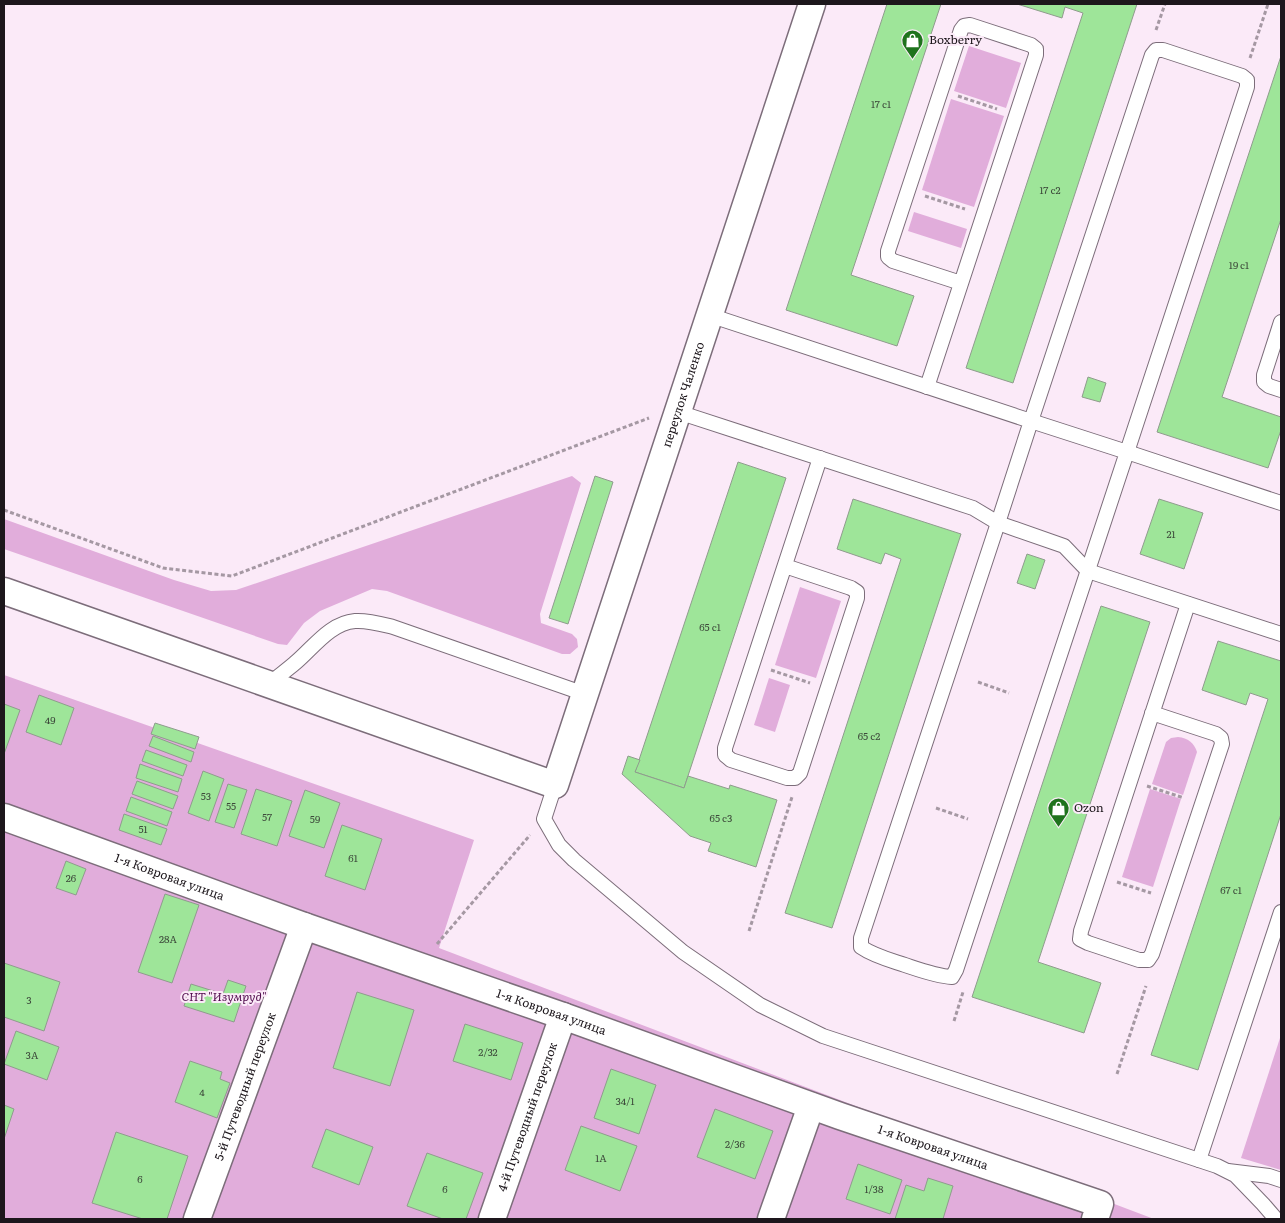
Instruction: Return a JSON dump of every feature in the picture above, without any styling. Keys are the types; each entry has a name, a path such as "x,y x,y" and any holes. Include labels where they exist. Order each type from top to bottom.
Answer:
{"street":[{"name":"переулок Чаленко","path":"555,786 812,4"},
{"path":"4,592 555,786"},
{"name":"1-я Ковровая улица","path":"4,818 304,926 563,1016 1097,1212"},
{"name":"5-й Путеводный переулок","path":"198,1219 304,926"},
{"name":"4-й Путеводный переулок","path":"492,1219 563,1016"},
{"path":"771,1219 811,1106"}],"lane":[{"path":"927,387 1036,55 1036,49 1031,45 970,25 964,26 961,30 888,250 888,257 893,261 961,283"},
{"path":"1156,50 1163,50 1242,76 1248,80 1247,87 956,970 952,977 942,977 869,952 861,947 861,938 1031,421 1152,55 1156,50"},
{"path":"710,316 1281,503"},
{"path":"1281,322 1264,375 1264,382 1281,390"},
{"path":"678,412 973,508 998,523 1064,546 1088,571 1281,634"},
{"path":"785,566 851,588 857,592 857,598 800,773 795,778 788,778 731,760 725,755 725,748 820,458"},
{"path":"1152,713 1216,734 1221,738 1222,744 1152,954 1148,960 1139,960 1088,943 1080,939 1080,931 1152,713 1188,604"},
{"path":"268,684 296,662 325,635 340,625 355,620 393,627 585,694"},
{"path":"555,786 544,819 559,845 574,860 683,952 760,1005 823,1036 1217,1166 1235,1175 1276,1219"},
{"path":"1199,1160 1281,912"},
{"path":"1225,1170 1268,1176 1281,1180"}],"path":[{"path":"1156,32 1165,4"},
{"path":"1249,62 1268,4"},
{"path":"953,95 1005,112"},
{"path":"920,194 972,211"},
{"path":"4,510 163,568 232,576 661,413 678,412"},
{"path":"767,669 818,685"},
{"path":"978,682 1009,692"},
{"path":"1146,786 1188,799"},
{"path":"748,931 792,797"},
{"path":"936,808 968,819"},
{"path":"419,966 544,819"},
{"path":"1111,880 1157,895"},
{"path":"1117,1074 1146,986"}],"green space":[{"path":"969,46 1021,63 1006,108 954,91"},
{"path":"951,99 1004,116 974,207 922,190"},
{"path":"914,212 967,229 961,248 908,231"},
{"path":"572,476 581,483 540,614 541,623 572,634 577,639 578,647 570,654 562,654 387,591 372,589 320,611 304,623 287,645 278,644 4,549 4,519 174,580 211,591 236,590"},
{"path":"800,587 841,601 816,678 775,665"},
{"name":"СНТ \"Изумруд\"","path":"4,675 474,840 439,948 1154,1219 4,1219"},
{"path":"769,678 790,685 775,732 754,725"},
{"path":"1171,738 1185,738 1194,746 1197,752 1183,795 1152,784 1166,742"},
{"path":"1150,789 1181,799 1153,887 1122,877"},
{"path":"1281,1035 1281,1170 1241,1158"}],"building":[{"path":"887,4 941,4 851,275 914,296 897,346 786,310"},
{"path":"1017,4 1137,4 1013,383 966,368 1083,13 1065,7 1062,18"},
{"path":"1281,56 1281,219 1222,397 1281,417 1281,430 1268,468 1157,432"},
{"path":"1088,377 1106,383 1100,402 1082,397"},
{"path":"738,462 786,478 684,788 635,772"},
{"path":"595,476 613,482 568,624 549,618"},
{"path":"853,499 961,534 832,928 785,913 901,559 885,553 881,564 837,549"},
{"path":"1159,499 1203,513 1184,569 1140,554"},
{"path":"1027,554 1045,560 1035,589 1017,583"},
{"path":"1101,606 1150,622 1038,962 1101,983 1084,1033 972,997"},
{"path":"1218,641 1281,661 1281,814 1198,1070 1151,1055 1268,699 1250,693 1246,705 1202,690"},
{"path":"39,695 74,708 61,745 26,732"},
{"path":"4,704 20,710 4,754"},
{"path":"155,723 199,737 195,749 151,734"},
{"path":"153,736 194,752 191,762 149,746"},
{"path":"146,750 187,765 183,776 142,761"},
{"path":"628,756 640,760 635,772 684,788 688,776 729,789 730,785 777,800 756,867 708,851 711,843 690,836 622,774"},
{"path":"140,764 182,779 178,792 136,778"},
{"path":"203,771 224,779 209,821 188,813"},
{"path":"137,781 178,796 173,809 132,794"},
{"path":"228,784 247,790 234,828 215,822"},
{"path":"256,789 292,801 277,846 241,834"},
{"path":"305,790 340,803 324,848 289,836"},
{"path":"131,797 172,812 167,826 126,811"},
{"path":"124,814 167,829 161,845 119,830"},
{"path":"342,825 382,839 365,890 325,876"},
{"path":"66,861 86,869 76,895 56,888"},
{"path":"165,894 199,905 172,983 138,972"},
{"path":"4,963 60,982 44,1031 4,1017"},
{"path":"228,980 246,986 234,1022 184,1006 191,984 223,994"},
{"path":"357,992 414,1010 390,1086 333,1068"},
{"path":"465,1024 523,1043 511,1080 453,1061"},
{"path":"16,1031 59,1047 47,1080 4,1064"},
{"path":"190,1061 222,1072 220,1079 230,1083 217,1118 175,1102"},
{"path":"611,1069 656,1085 639,1134 594,1118"},
{"path":"4,1105 14,1109 4,1139"},
{"path":"715,1109 773,1131 755,1179 697,1157"},
{"path":"581,1126 637,1146 620,1191 565,1170"},
{"path":"326,1129 373,1147 359,1185 312,1167"},
{"path":"116,1132 188,1156 167,1219 143,1219 92,1203"},
{"path":"427,1153 483,1173 466,1219 443,1219 407,1206"},
{"path":"858,1164 902,1180 890,1214 846,1199"},
{"path":"928,1178 953,1186 943,1219 895,1219 906,1185 924,1191"}],"place":[{"name":"Boxberry","path":"913,59"},
{"name":"Ozon","path":"1058,827"}]}
